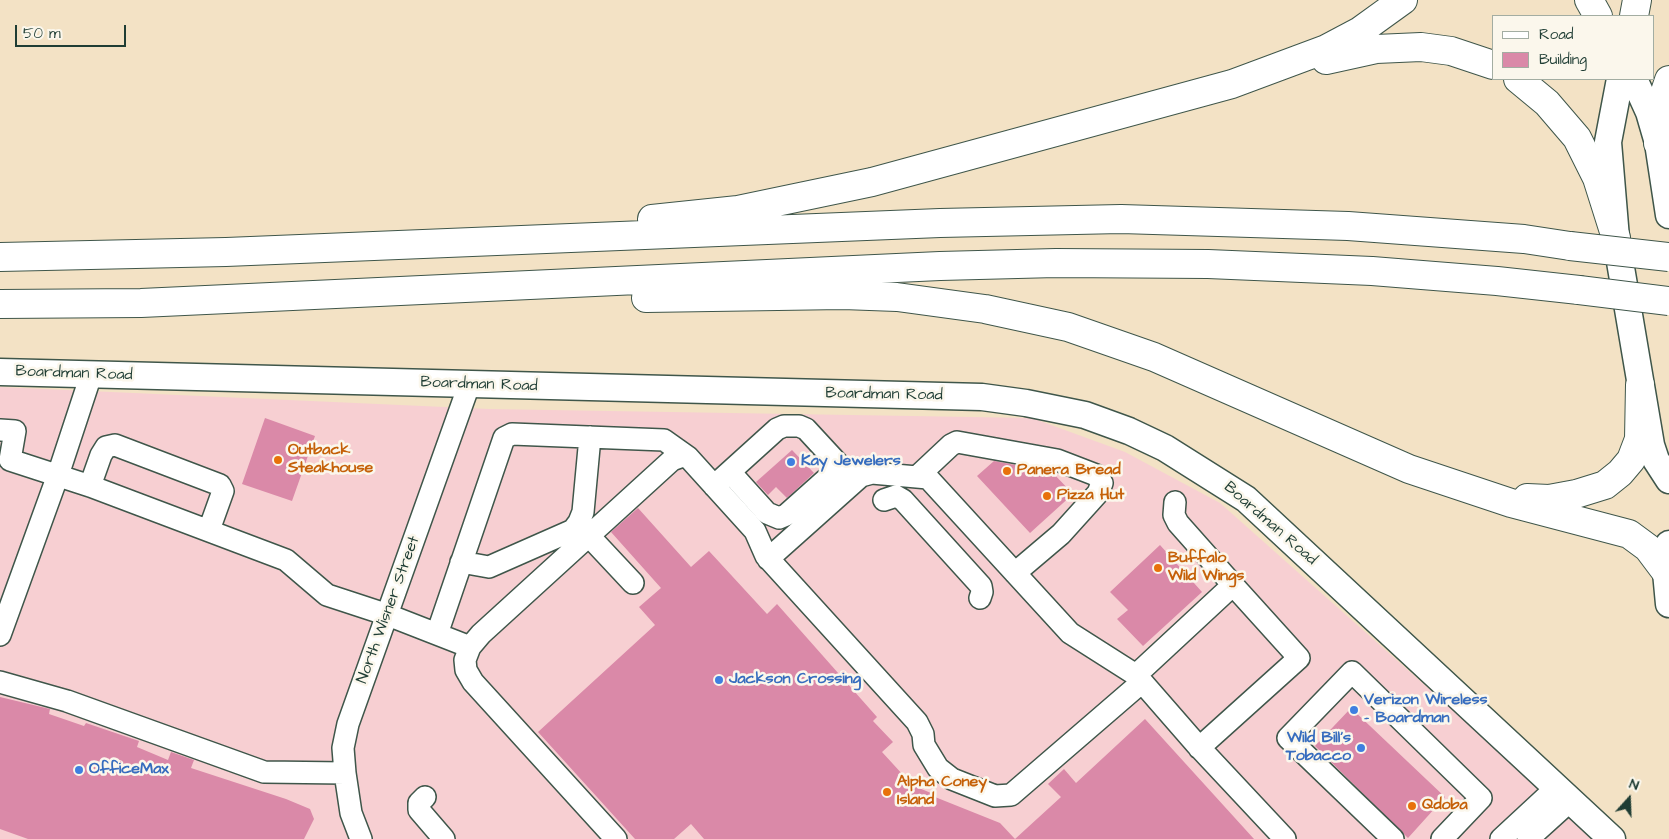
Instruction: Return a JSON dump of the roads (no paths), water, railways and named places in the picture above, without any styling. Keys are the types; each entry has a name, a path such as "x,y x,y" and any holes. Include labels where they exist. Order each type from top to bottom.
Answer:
{"highway":[{"path":"1232,84 1326,49 1360,31 1403,0"},
{"path":"1589,0 1597,15"},
{"path":"1634,15 1637,0"},
{"path":"353,248 765,206 908,173 1232,84 1346,55 1392,48 1435,48 1467,55 1492,65"},
{"path":"1519,80 1547,103 1577,138 1597,178 1616,238"},
{"path":"1658,143 1659,112 1669,80"},
{"path":"0,257 107,256 353,248 949,222 1121,219 1348,226 1506,238 1669,258"},
{"path":"0,304 142,303 1002,264 1094,263 1208,264 1372,272 1497,281 1669,301"},
{"path":"430,291 635,298 843,295 922,300 995,311 1068,327 1134,349 1358,449 1423,474 1503,501 1629,534 1648,548 1666,572"},
{"path":"1423,474 1500,494 1536,499 1562,498 1598,488 1620,474 1634,453 1641,430 1640,385"}],"main road":[{"path":"1620,80 1610,126 1608,152 1616,238 1650,445 1656,460 1669,480"},
{"path":"1634,80 1649,112 1658,143 1669,215"},
{"name":"Boardman Road","path":"0,372 982,397 1055,408 1110,424 1171,451 1246,499 1612,839"},
{"path":"1669,544 1666,572 1669,604"}],"street":[{"path":"0,635 58,475 91,375"},
{"name":"North Wisner Street","path":"358,838 351,813 345,773 343,748 348,724 469,385"},
{"path":"714,486 777,429 784,426 799,426 806,429 847,474"},
{"path":"0,430 15,430 10,460 90,486 286,560 327,595 388,615 470,647"},
{"path":"437,634 504,438 512,434 664,440 683,456 688,457 756,531 768,559 917,722 924,745 943,774 995,796 1011,795 1139,679 1233,585"},
{"path":"462,562 489,567 573,530 583,512 590,438"},
{"path":"919,475 951,445 957,442 1057,460 1090,472 1100,479 1101,488 1098,493 1061,534 1016,573"},
{"path":"90,486 106,447 115,446 124,449 220,485 223,492 209,530"},
{"path":"616,839 469,677 464,666 470,647 481,634 672,460 683,456"},
{"path":"730,472 767,513 779,518 847,474 919,475 933,482 1070,633 1139,679 1199,748 1285,839"},
{"path":"768,559 847,474"},
{"path":"884,500 896,496 903,500 981,586 980,598"},
{"path":"1177,513 1233,585 1299,658 1199,748"},
{"path":"589,536 633,583"},
{"path":"1393,839 1288,738 1352,672 1481,798 1442,839"},
{"path":"0,682 67,701 264,772 345,773"},
{"path":"1501,839 1563,794"},
{"path":"1528,839 1563,794"},
{"path":"425,797 419,803 418,810 444,839"}],"place":[{"name":"Outback Steakhouse","path":"278,460"},
{"name":"Kay Jewelers","path":"791,462"},
{"name":"Panera Bread","path":"1007,471"},
{"name":"Pizza Hut","path":"1047,496"},
{"name":"Buffalo Wild Wings","path":"1158,568"},
{"name":"Jackson Crossing","path":"719,680"},
{"name":"Verizon Wireless - Boardman","path":"1354,710"},
{"name":"Wild Bill's Tobacco","path":"1361,748"},
{"name":"OfficeMax","path":"79,770"},
{"name":"Alpha Coney Island","path":"887,792"},
{"name":"Qdoba","path":"1412,806"}]}
